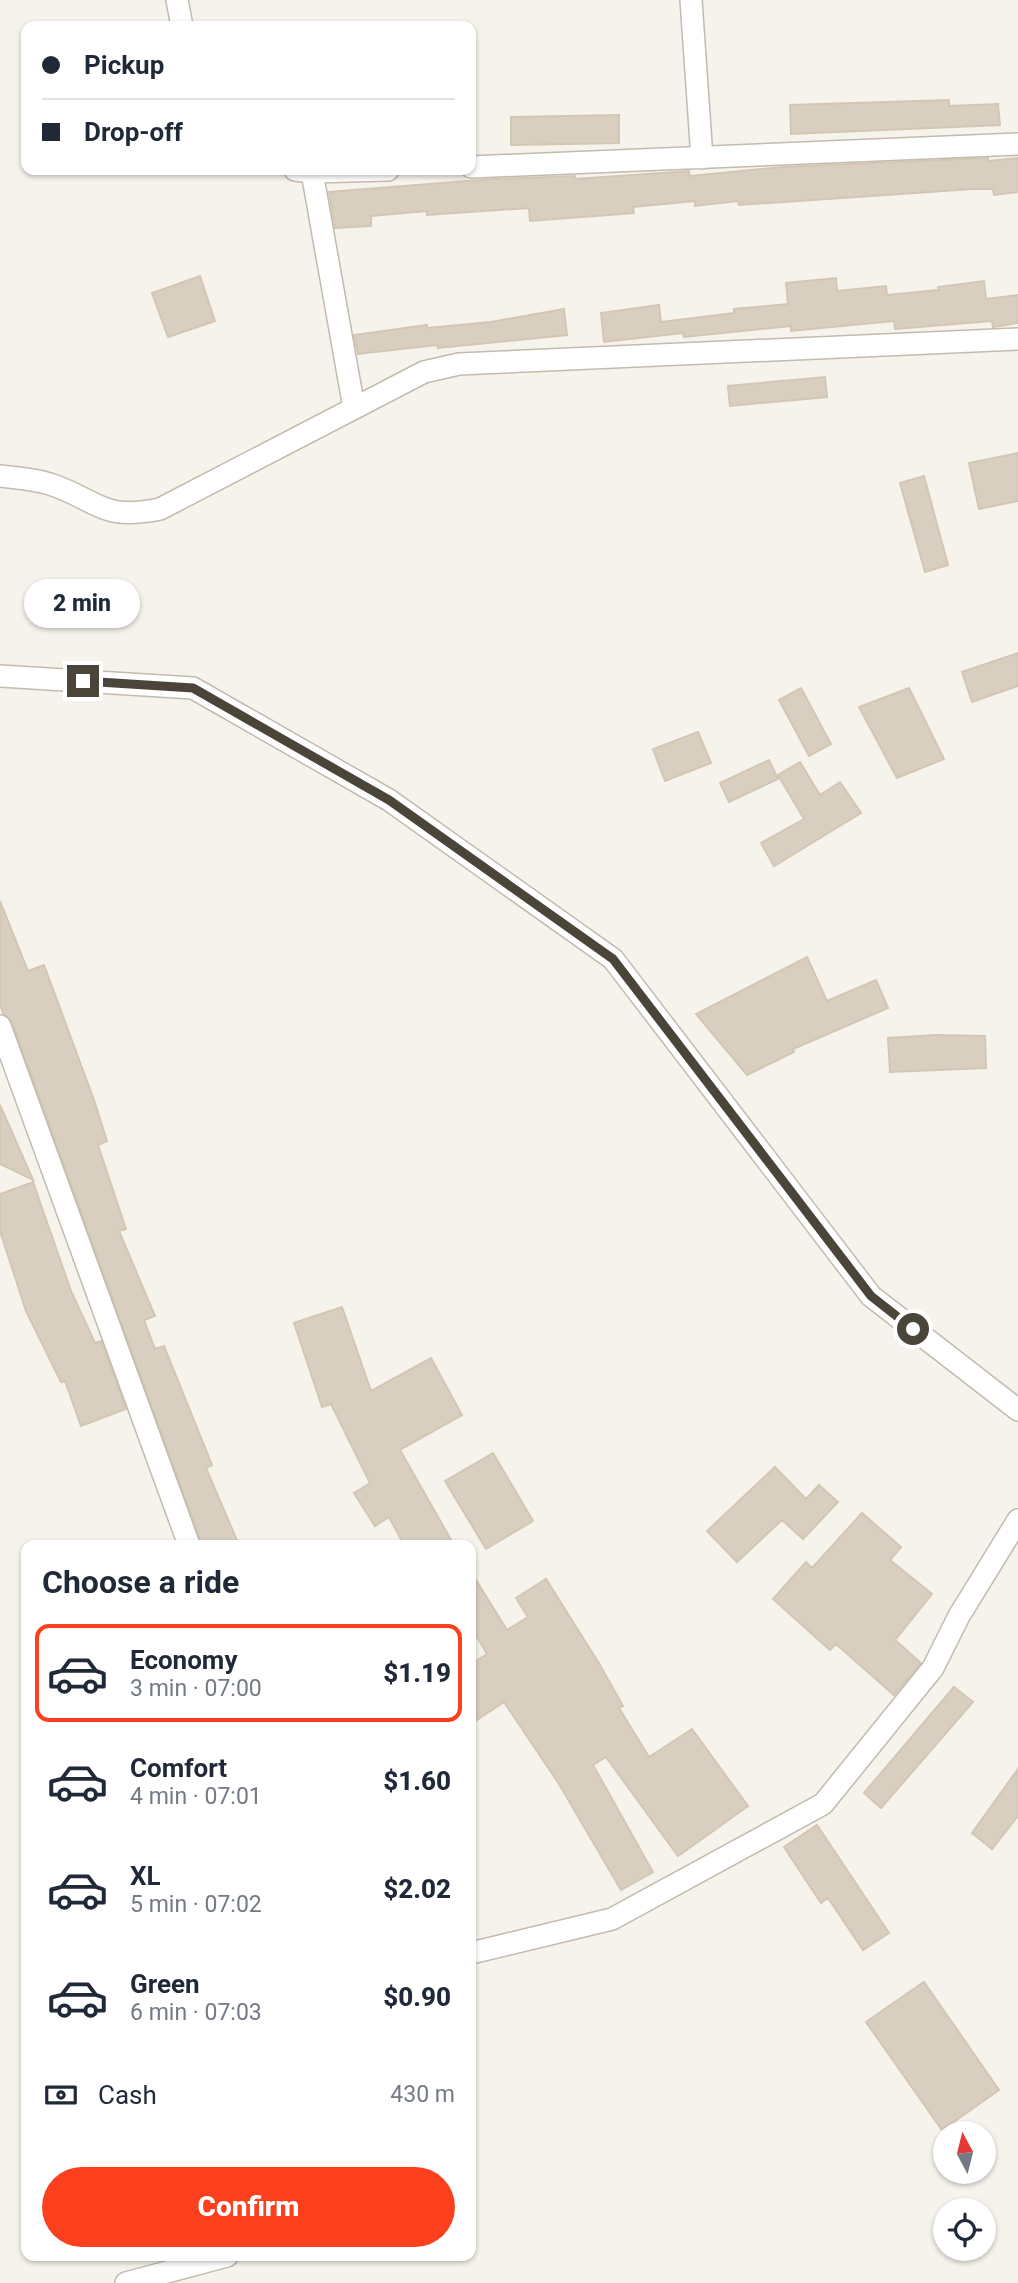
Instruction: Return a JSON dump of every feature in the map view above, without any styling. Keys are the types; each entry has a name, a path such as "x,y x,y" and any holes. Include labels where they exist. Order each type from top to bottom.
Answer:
{"street":[{"path":"177,0 181,21"},
{"path":"691,0 702,159"},
{"path":"476,167 1018,144"},
{"path":"304,175 354,408"},
{"path":"0,477 52,485 104,510 132,515 160,509 424,372 459,364 1018,339"},
{"path":"0,676 193,688 389,800 613,959 871,1296 1018,1410"},
{"path":"0,1026 188,1540"},
{"path":"476,1952 612,1919 823,1804 933,1668 958,1616 1018,1520"},
{"path":"126,2283 207,2261"}],"building":[{"path":"949,100 949,106 998,104 1000,125 791,134 790,105"},
{"path":"619,115 619,143 511,145 511,117"},
{"path":"988,158 988,161 1018,158 1018,192 994,195 993,189 973,189 739,205 738,201 695,206 695,201 633,207 634,213 530,221 529,208 427,215 427,211 371,216 371,226 335,228 329,192 492,179 575,176 575,179 689,171 690,176 783,167"},
{"path":"200,276 215,321 168,337 152,293"},
{"path":"836,278 837,291 886,286 887,295 939,290 938,287 984,281 986,299 1018,295 1018,323 993,327 992,321 895,329 894,321 791,331 791,326 684,337 683,333 604,342 601,313 659,305 661,322 734,313 734,309 788,304 786,283"},
{"path":"564,309 567,335 358,354 354,335 427,325 427,328 491,322"},
{"path":"825,377 827,397 730,406 728,386"},
{"path":"1018,453 1018,501 979,509 969,463"},
{"path":"924,476 948,565 925,572 900,483"},
{"path":"1018,653 1018,686 972,702 962,672"},
{"path":"801,688 831,744 809,756 779,700"},
{"path":"909,688 944,759 897,778 859,707"},
{"path":"698,732 711,763 665,781 653,749"},
{"path":"769,760 778,779 729,802 720,783"},
{"path":"800,762 820,795 840,782 861,813 774,866 761,843 804,819 778,775"},
{"path":"0,901 28,971 44,965 107,1141 98,1145 126,1229 119,1231 155,1316 144,1320 155,1349 164,1346 212,1465 206,1468 237,1540 200,1540 12,1022 3,1013 0,1005"},
{"path":"807,957 827,1001 876,980 888,1008 793,1049 794,1052 747,1075 696,1014"},
{"path":"985,1036 986,1068 890,1072 888,1038"},
{"path":"0,1105 33,1180 0,1164"},
{"path":"33,1182 71,1291 95,1343 101,1341 126,1409 81,1426 65,1381 61,1382 26,1311 0,1231 0,1194"},
{"path":"342,1307 371,1391 431,1358 462,1415 400,1450 451,1540 401,1540 389,1517 375,1526 354,1493 370,1483 331,1404 322,1407 294,1323"},
{"path":"493,1453 533,1521 486,1549 445,1481"},
{"path":"775,1467 806,1499 819,1485 838,1502 803,1539 782,1520 737,1562 707,1531"},
{"path":"862,1513 901,1547 890,1560 932,1594 895,1640 921,1663 894,1695 836,1644 830,1650 773,1599 806,1562 812,1568"},
{"path":"546,1579 600,1665 623,1706 619,1708 649,1757 692,1729 748,1806 678,1856 606,1757 593,1765 653,1872 621,1890 559,1784 504,1702 476,1721 476,1661 487,1654 476,1635 476,1580 507,1630 528,1617 516,1598"},
{"path":"954,1687 973,1702 881,1808 864,1793"},
{"path":"1018,1769 1018,1816 992,1849 972,1833"},
{"path":"817,1825 889,1933 863,1950 828,1898 821,1903 784,1847"},
{"path":"924,1982 999,2090 955,2121 936,2121 866,2022"}],"route":[{"path":"83,681 193,688 389,800 613,959 871,1296 913,1329"}]}
